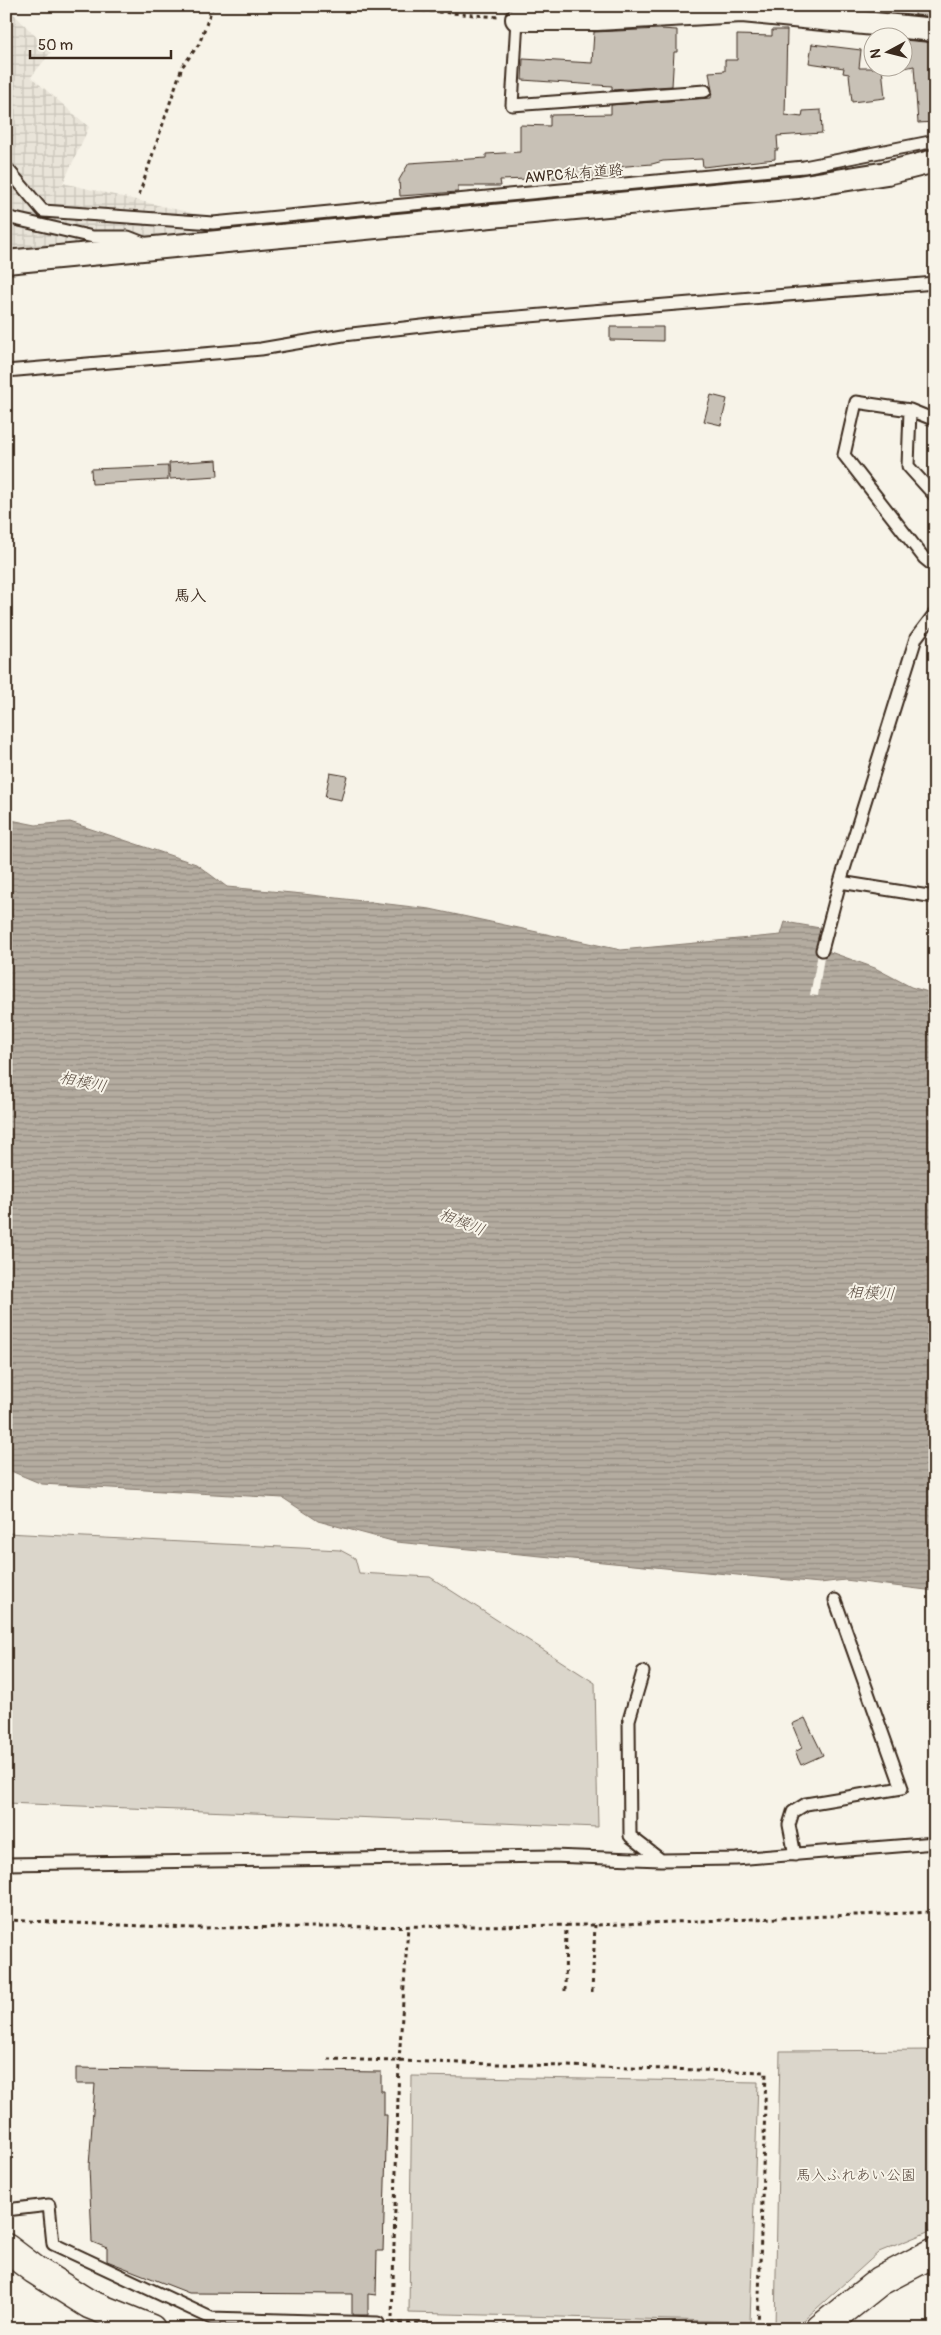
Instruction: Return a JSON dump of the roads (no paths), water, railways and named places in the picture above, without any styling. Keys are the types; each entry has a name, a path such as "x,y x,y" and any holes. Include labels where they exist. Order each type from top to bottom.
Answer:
{"street":[{"path":"517,19 597,19 742,11 935,30"},
{"path":"6,262 798,188 887,174 935,161"},
{"path":"6,2248 35,2270 89,2304 152,2329"},
{"path":"820,2329 880,2280 935,2252"}],"lane":[{"path":"517,19 512,105 706,91"},
{"name":"AWPC私有道路","path":"43,211 213,223 804,167 935,141"},
{"path":"6,167 43,211 39,224"},
{"path":"6,217 93,237 128,237 154,248"},
{"path":"6,371 261,348 343,335 457,322 935,283"},
{"path":"935,420 910,410 856,402 844,455 924,558 935,567"},
{"path":"910,410 908,466 935,496"},
{"path":"822,950 840,882 916,638 935,613"},
{"path":"840,882 935,897"},
{"path":"795,1855 789,1825 793,1812 806,1804 902,1788 835,1600"},
{"path":"643,1672 629,1720 630,1836 661,1860"},
{"path":"6,1864 552,1856 661,1860 736,1859 935,1843"},
{"path":"6,2210 49,2205 53,2244 212,2318 378,2323"}],"water":[{"name":"相模川","path":"6,819 36,825 70,822 196,864 227,887 430,909 621,950 781,935 785,922 820,928 819,948 875,968 911,987 935,994 935,1591 845,1580 820,1583 396,1542 318,1521 283,1498 42,1484 6,1469"}],"district":[{"name":"馬入","path":"190,596"}],"park label":[{"name":"馬入ふれあい公園","path":"856,2175"}]}
